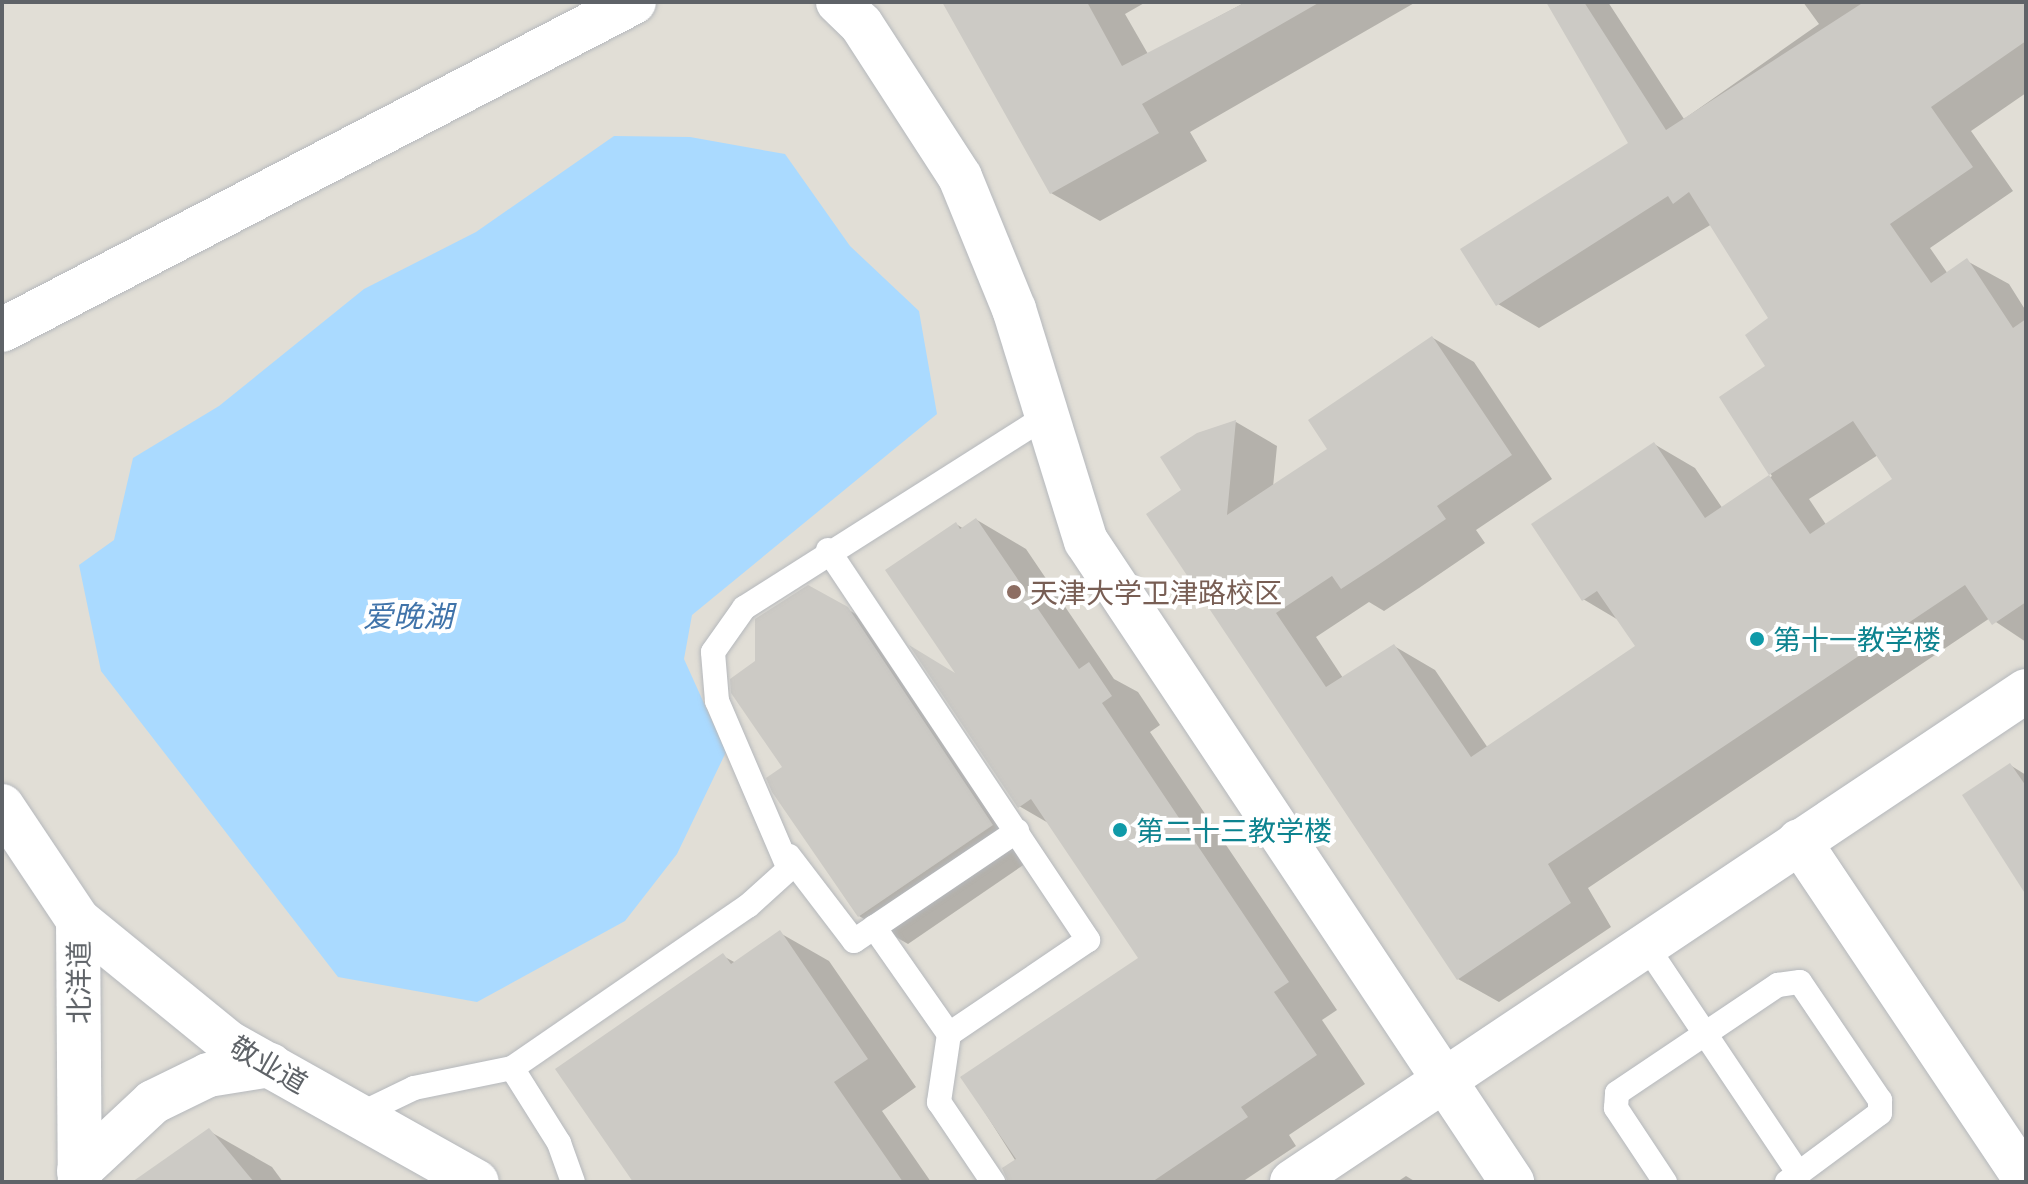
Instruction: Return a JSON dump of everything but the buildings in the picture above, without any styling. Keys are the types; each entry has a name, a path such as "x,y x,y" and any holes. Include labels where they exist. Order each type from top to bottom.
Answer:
{"street":[{"path":"2,330 634,2"},
{"path":"838,2 861,24 960,177 1014,309 1086,541 1512,1182"},
{"path":"1292,1182 2026,691"},
{"name":"北洋道","path":"2,806 78,920 80,1176"},
{"path":"1799,841 2026,1180"},
{"name":"敬业道","path":"78,920 178,1006 270,1065 477,1182"},
{"path":"80,1176 153,1102 208,1075 270,1065"}],"lane":[{"path":"1017,831 854,941 789,856 717,701 713,652 744,608 828,550 1047,416"},
{"path":"828,550 1088,940 949,1034"},
{"path":"358,1115 414,1088 512,1068 783,881 789,856"},
{"path":"874,927 949,1034 939,1102 993,1182"},
{"path":"1645,944 1705,1032 1793,1178 1880,1113 1880,1100 1814,997 1800,982 1778,985 1705,1032 1617,1093 1616,1108 1665,1182"},
{"path":"512,1068 559,1143 573,1182"}],"shaded area":[{"name":"天津大学卫津路校区","path":"2,2 2026,2 2026,1182 2,1182"}],"water":[{"name":"爱晚湖","path":"614,136 690,137 785,154 850,246 919,311 937,414 692,615 684,659 726,752 677,854 625,921 477,1002 338,977 101,671 79,565 114,540 133,458 219,406 364,289 476,232"}],"place":[{"name":"天津大学卫津路校区","path":"1014,592"},
{"name":"第十一教学楼","path":"1757,639"},
{"name":"第二十三教学楼","path":"1120,830"}]}
